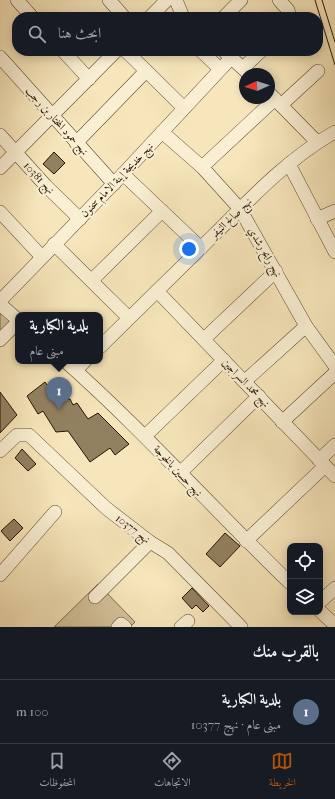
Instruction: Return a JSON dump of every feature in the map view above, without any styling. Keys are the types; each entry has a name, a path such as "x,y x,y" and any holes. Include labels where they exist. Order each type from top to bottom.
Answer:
{"street":[{"path":"17,0 28,12"},
{"path":"109,0 120,12"},
{"path":"155,12 167,0"},
{"path":"176,0 181,12"},
{"path":"229,12 241,0"},
{"path":"279,0 289,12"},
{"path":"68,56 89,79"},
{"path":"0,168 111,56"},
{"path":"131,56 184,108"},
{"path":"206,56 220,69"},
{"name":"نهج خديجة إبنة الامام سحنون","path":"0,302 54,244 119,179 220,69 227,56"},
{"path":"230,56 243,68"},
{"path":"248,68 257,56"},
{"name":"نهج حمود المختار بن رجب","path":"3,65 76,143 119,179 162,211 201,248"},
{"path":"76,143 146,71"},
{"path":"316,142 275,99 318,71"},
{"path":"202,167 270,104"},
{"name":"نهج رابح رشدي","path":"162,132 202,167 240,209 306,326 335,366"},
{"name":"نهج صالح النيفر","path":"103,344 240,209 289,164 316,142 335,132"},
{"name":"نهج 10381","path":"0,135 46,186 80,219"},
{"path":"289,164 335,252"},
{"path":"92,280 162,211"},
{"path":"318,219 335,211"},
{"path":"0,212 42,257"},
{"path":"54,244 129,318"},
{"path":"204,339 276,271"},
{"name":"نهج محمد السراجين","path":"157,291 335,476"},
{"path":"0,302 15,318"},
{"path":"0,340 15,324"},
{"path":"245,381 306,326"},
{"path":"145,436 224,360"},
{"name":"نهج حسين بالخوجة","path":"69,364 145,436 246,541 287,580"},
{"path":"76,370 82,364"},
{"path":"282,422 335,373"},
{"path":"180,473 259,396"},
{"name":"نهج 10377","path":"0,452 18,435 29,435 106,508 150,542 168,553 241,627"},
{"path":"246,541 322,463 335,445"},
{"path":"0,575 55,512"},
{"path":"95,597 150,542"},
{"path":"323,599 335,588"},
{"path":"323,614 335,625"},
{"path":"118,627 121,624 125,627"}],"shaded area":[{"path":"0,310 15,327 15,333 0,347"},
{"path":"98,584 135,622 130,627 54,627"}],"building":[{"path":"54,152 65,163 54,174 43,164"},
{"path":"45,382 57,399 70,399 73,405 77,403 88,419 98,413 129,444 115,455 110,448 90,462 68,431 56,432 43,411 38,414 27,396"},
{"path":"0,392 17,415 0,433"},
{"path":"22,449 36,464 28,471 15,458"},
{"path":"14,519 23,528 10,541 1,531"},
{"path":"225,533 240,546 220,567 206,554"},
{"path":"192,588 209,606 203,612 196,605 192,609 182,598"}],"tram line":[{"path":"315,0 319,12"},
{"path":"322,0 335,42"},
{"path":"323,26 335,65"}],"place":[{"name":"بلدية الكبارية","path":"59,410"}]}
